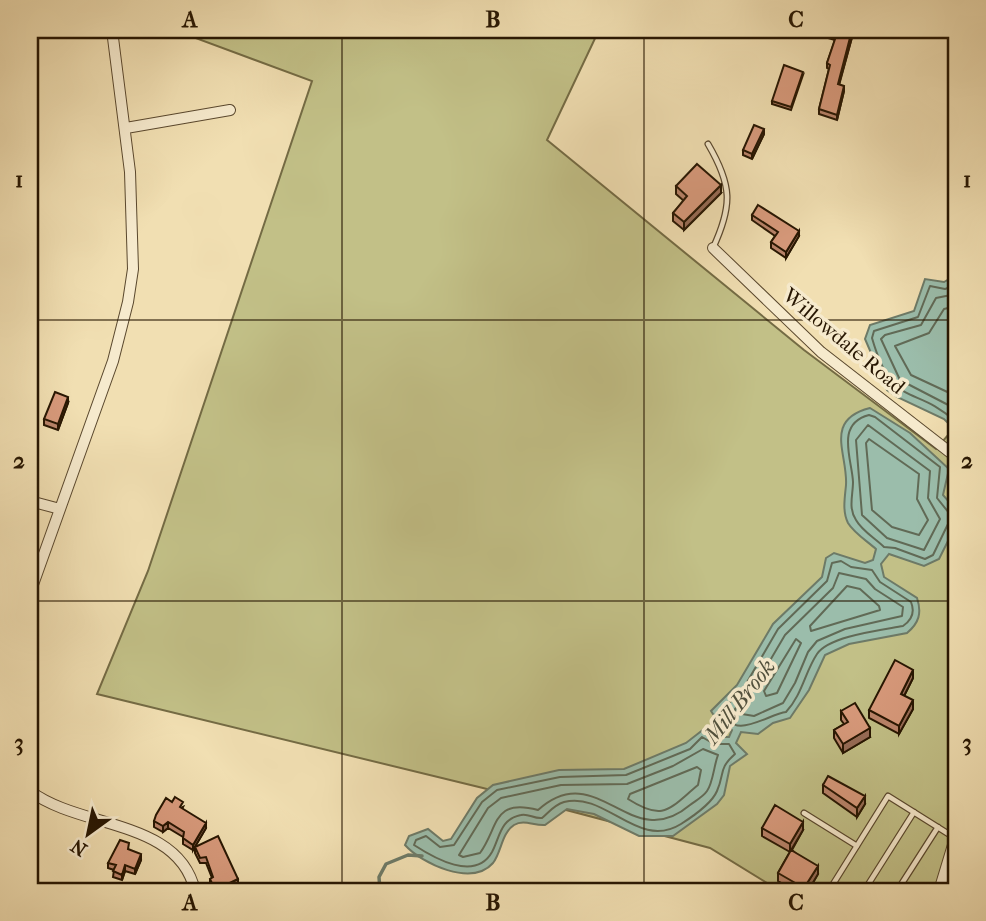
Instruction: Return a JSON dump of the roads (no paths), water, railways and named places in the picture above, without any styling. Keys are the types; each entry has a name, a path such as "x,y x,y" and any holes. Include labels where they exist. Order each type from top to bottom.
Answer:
{"street":[{"path":"30,593 113,361 128,302 133,240 126,128 112,30"},
{"path":"126,128 230,110"},
{"name":"Willowdale Road","path":"713,247 821,352 956,457"},
{"path":"30,501 60,509"},
{"path":"30,791 65,810 162,845 184,865 195,891"},
{"path":"939,891 956,837"}],"lane":[{"path":"708,144 718,161 729,194 725,220 713,247"},
{"path":"830,888 888,796 956,837"},
{"path":"864,891 914,812"},
{"path":"804,813 856,846"},
{"path":"897,891 938,827"},
{"path":"822,888 839,891"}],"water":[{"path":"956,275 954,429 944,419 887,390 865,339 870,325 914,311 925,279 944,282"},
{"name":"Mill Brook","path":"870,408 910,433 949,469 943,495 956,510 956,525 939,559 924,566 889,554 881,564 884,577 917,598 917,621 907,633 849,644 825,655 809,690 790,718 773,723 758,734 741,732 736,743 747,754 730,766 724,795 717,804 673,836 639,836 594,814 567,809 545,825 514,825 506,833 493,863 484,870 473,873 447,870 423,859 405,845 409,836 428,829 443,841 451,839 477,798 493,785 559,770 624,769 686,743 704,729 715,737 729,737 732,730 711,711 737,685 773,624 822,577 826,558 834,553 865,563 873,560 876,549 854,530 846,518 846,473 841,439 842,429 847,421 856,413"}],"waterway":[{"name":"Mill Brook","path":"380,891 379,877 386,864 408,855 422,856"}]}
